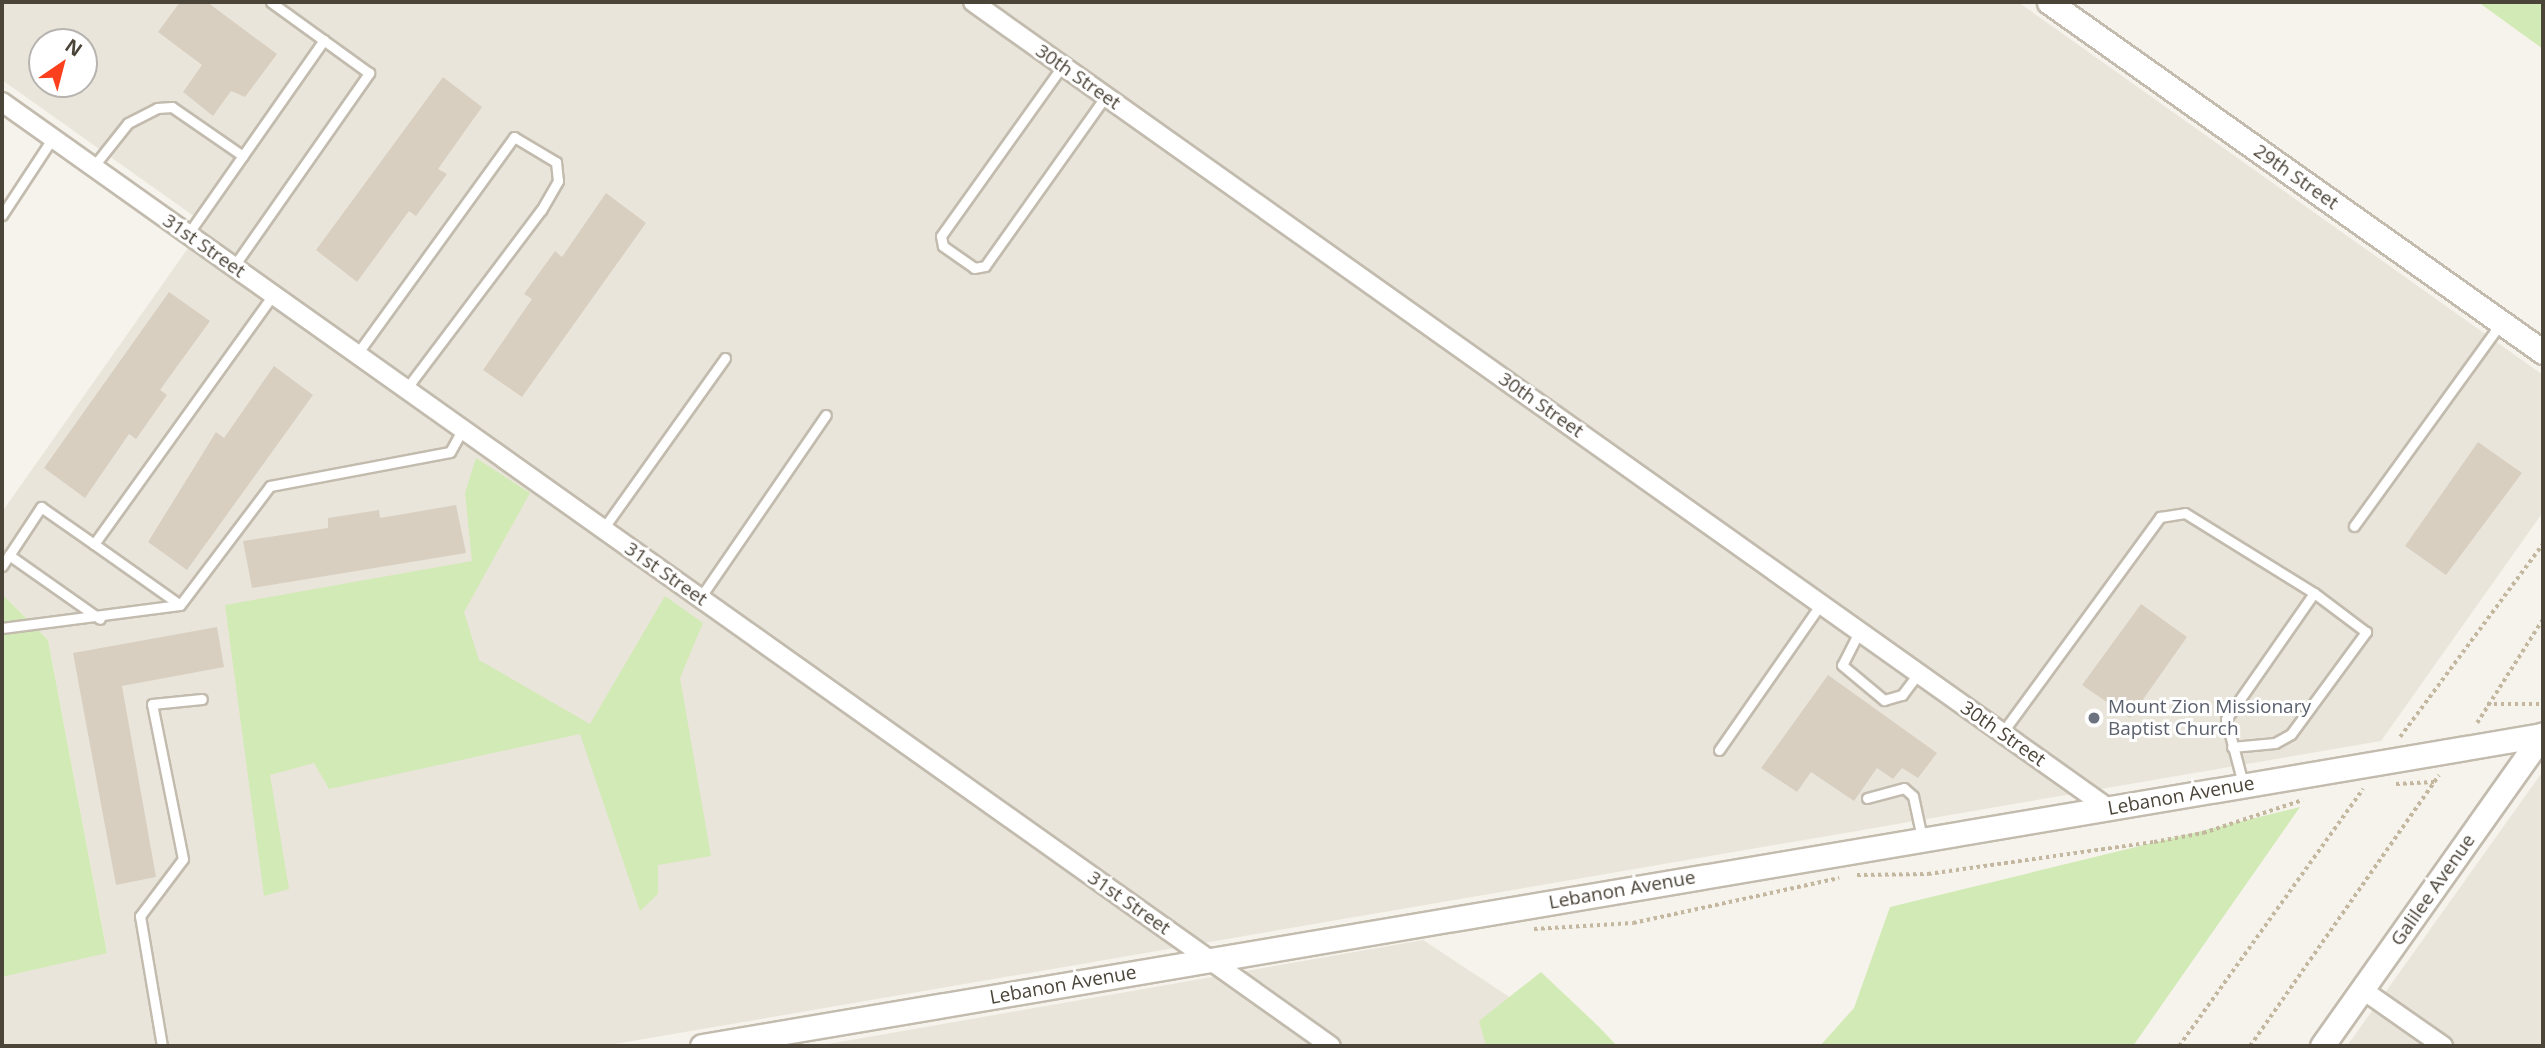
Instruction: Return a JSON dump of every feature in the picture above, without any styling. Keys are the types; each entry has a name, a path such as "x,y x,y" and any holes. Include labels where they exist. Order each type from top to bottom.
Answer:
{"street":[{"name":"30th Street","path":"973,2 2108,808"},
{"name":"29th Street","path":"2049,2 2543,352"},
{"name":"31st Street","path":"2,103 1331,1046"},
{"name":"Lebanon Avenue","path":"702,1046 2543,735"},
{"name":"Galilee Avenue","path":"2322,1046 2543,735"},
{"path":"2362,989 2443,1046"}],"lane":[{"path":"234,266 369,73 271,2"},
{"path":"188,234 324,40"},
{"path":"1063,65 941,236 943,246 974,268 985,266 1106,96"},
{"path":"93,167 128,123 156,108 172,107 243,156"},
{"path":"357,354 514,137 556,162 558,181 541,210 406,389"},
{"path":"2,215 52,139"},
{"path":"94,544 273,295"},
{"path":"2354,526 2501,322"},
{"path":"603,529 725,358"},
{"path":"700,598 826,415"},
{"path":"2,628 100,619 180,605 270,486 450,452 463,429"},
{"path":"2,566 41,507 180,605"},
{"path":"2002,733 2164,514 2198,517 2314,593 2366,632 2291,734 2275,743 2232,747"},
{"path":"9,555 100,619"},
{"path":"2243,785 2226,719 2314,593"},
{"path":"1719,751 1821,604"},
{"path":"1859,632 1842,665 1884,700 1902,695 1919,674"},
{"path":"162,1046 141,916 183,859 152,704 202,699"},
{"path":"1867,798 1904,788 1913,796 1923,839"}],"path":[{"path":"2401,736 2543,544"},
{"path":"2476,724 2543,619"},
{"path":"2487,704 2543,704"},
{"path":"2250,1046 2441,772"},
{"path":"2387,785 2434,782"},
{"path":"2179,1046 2365,786"},
{"path":"2355,788 2376,786"},
{"path":"1530,927 1633,923 1853,874 1928,874 2154,842 2203,833 2308,798"}],"shaded area":[{"path":"2,2 2018,2 2543,375 2543,512 2381,741 603,1046 2,1046 2,977 107,952 48,640 2,594 2,512 205,224 2,80"},
{"path":"2543,771 2543,1046 2347,1046"},
{"path":"1423,940 1520,1004 1492,1046 817,1046"}],"green space":[{"path":"2478,2 2543,2 2543,49"},
{"path":"476,458 530,493 464,612 479,660 590,724 665,596 703,623 680,678 711,856 658,865 658,894 640,911 580,734 329,789 314,763 270,775 289,889 264,896 225,605 472,561 465,493"},
{"path":"2,594 48,640 107,953 2,977"},
{"path":"2300,807 2133,1046 1820,1046 1854,1008 1890,907"},
{"path":"1541,972 1617,1046 1486,1046 1479,1021"}],"building":[{"path":"180,2 207,2 277,54 245,97 231,91 213,116 183,92 202,65 158,32"},
{"path":"443,77 482,107 438,169 447,174 416,216 409,211 357,282 316,250"},
{"path":"606,193 646,223 522,397 483,370 532,299 524,294 555,251 562,257"},
{"path":"169,292 210,321 160,390 167,395 136,439 129,434 85,498 44,468"},
{"path":"274,366 313,395 187,570 148,542 216,432 224,438"},
{"path":"2478,442 2522,473 2446,575 2405,546"},
{"path":"456,505 466,553 252,588 243,541 328,528 328,518 379,510 380,518"},
{"path":"2141,604 2187,637 2130,718 2082,685"},
{"path":"217,627 224,667 122,686 156,877 116,885 73,653"},
{"path":"1828,675 1937,753 1918,778 1902,768 1893,779 1877,768 1854,801 1811,772 1797,792 1761,768"}],"place":[{"name":"Mount Zion Missionary Baptist Church","path":"2094,718"}]}
